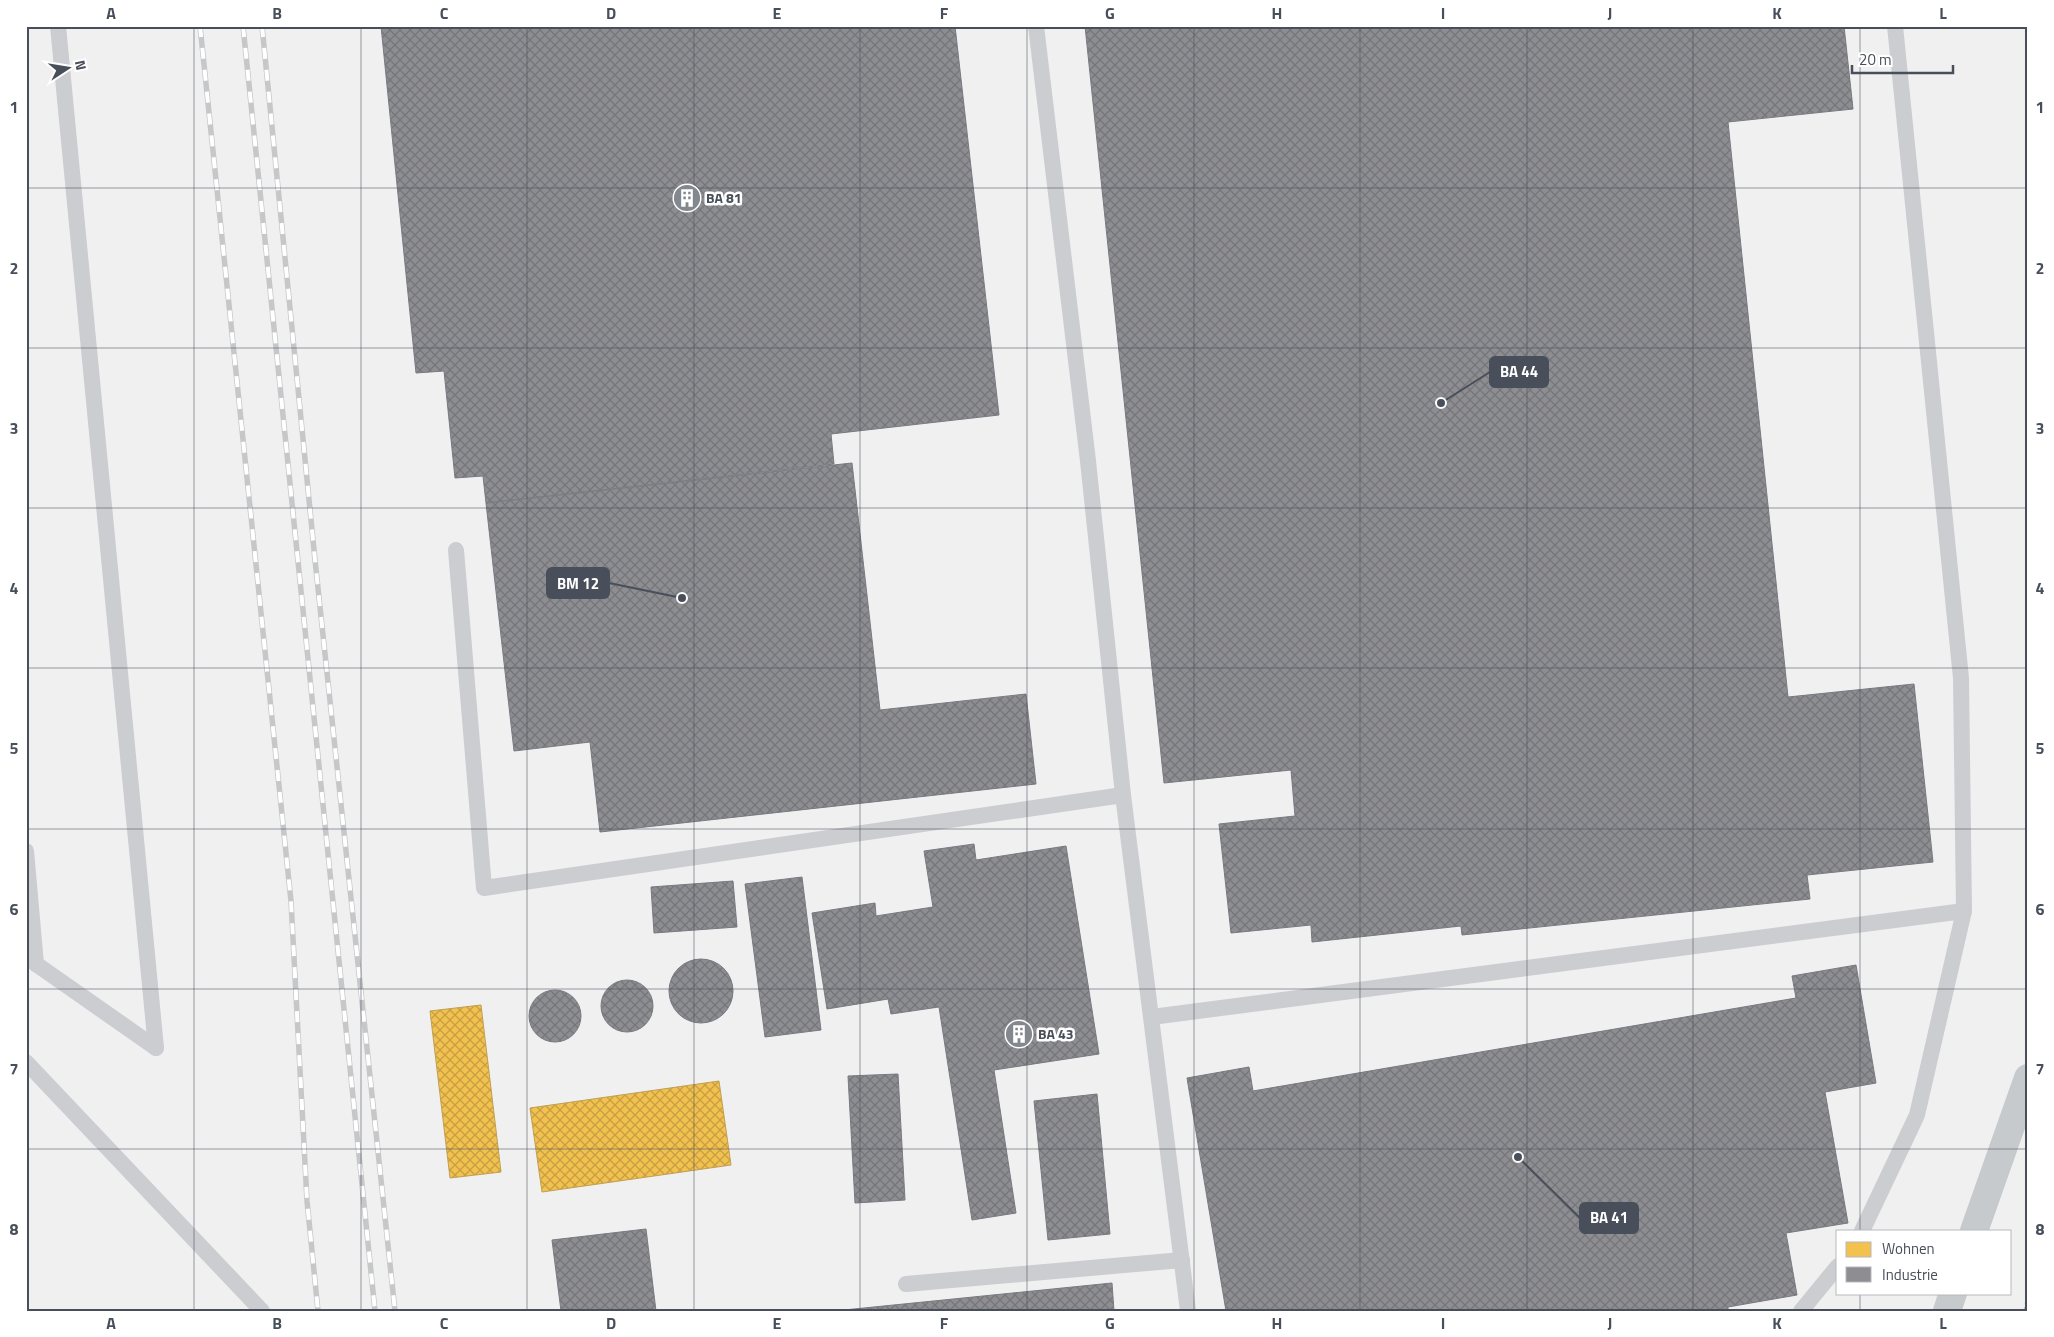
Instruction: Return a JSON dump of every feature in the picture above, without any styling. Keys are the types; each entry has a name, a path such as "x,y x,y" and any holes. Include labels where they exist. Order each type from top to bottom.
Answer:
{"main road":[{"path":"1974,1230 2028,1078"},
{"path":"1947,1311 1953,1294"}],"lane":[{"path":"26,851 31,958 156,1048 58,26"},
{"path":"1036,26 1090,471 1123,795 1188,1311"},
{"path":"1862,1230 1917,1115 1964,911 1960,678 1895,26"},
{"path":"456,550 484,888 1123,795"},
{"path":"1152,1017 1964,911"},
{"path":"26,1062 262,1311"},
{"path":"906,1284 1182,1260"},
{"path":"1801,1311 1836,1268"}],"path":[{"path":"2024,1311 2028,1293"}],"building: Wohnen":[{"path":"481,1005 501,1172 450,1178 430,1011"},
{"path":"719,1081 731,1165 542,1192 530,1108"}],"building: Industrie":[{"name":"BA 81","path":"381,26 955,26 999,415 831,434 834,464 486,503 483,476 455,478 444,371 416,373"},
{"path":"1085,26 1844,26 1853,109 1728,122 1788,697 1914,684 1933,862 1807,875 1810,899 1462,935 1461,926 1312,942 1311,925 1231,933 1219,824 1295,816 1291,770 1164,783"},
{"path":"852,463 880,710 1026,694 1036,784 600,832 590,742 514,751 486,503"},
{"name":"BA 43","path":"974,844 976,860 1066,846 1099,1054 994,1070 1016,1213 972,1220 939,1007 891,1014 888,999 827,1009 812,913 875,903 876,916 933,907 924,851"},
{"path":"802,877 821,1030 765,1037 745,884"},
{"path":"733,881 737,927 654,933 651,887"},
{"path":"695,959 707,959 724,968 731,979 733,991 731,1003 724,1014 707,1023 695,1023 683,1018 674,1009 669,997 669,985 674,973 683,964"},
{"path":"1856,965 1876,1083 1825,1092 1848,1223 1786,1233 1797,1295 1728,1307 1728,1311 1226,1311 1187,1078 1249,1067 1253,1091 1796,998 1792,976"},
{"path":"622,980 632,980 646,987 653,1001 653,1011 646,1025 632,1032 622,1032 612,1028 605,1021 601,1011 601,1001 605,991 612,984"},
{"path":"555,990 565,992 573,998 579,1006 581,1016 579,1026 573,1034 565,1040 555,1042 545,1040 537,1034 531,1026 529,1016 531,1006 537,998 545,992"},
{"path":"898,1074 905,1200 855,1203 848,1076"},
{"path":"1097,1094 1110,1234 1048,1240 1034,1101"},
{"path":"646,1229 656,1311 561,1311 552,1240"},
{"path":"1112,1283 1114,1311 834,1311"}],"railway":[{"path":"200,26 291,901 307,1201 318,1311"},
{"path":"243,26 375,1311"},
{"path":"262,26 315,560 395,1311"}],"place":[{"name":"BA 81","path":"687,198"},
{"name":"BA 44","path":"1441,403"},
{"name":"BM 12","path":"682,598"},
{"name":"BA 43","path":"1019,1034"},
{"name":"BA 41","path":"1518,1157"}]}
